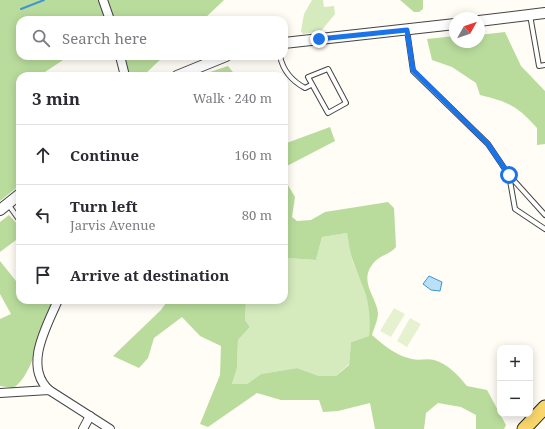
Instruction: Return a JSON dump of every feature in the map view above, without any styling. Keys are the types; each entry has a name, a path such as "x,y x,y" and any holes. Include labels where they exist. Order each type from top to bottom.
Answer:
{"main road":[{"path":"524,429 545,407"}],"street":[{"path":"103,0 109,16"},
{"path":"485,20 545,13"},
{"path":"288,43 449,25"},
{"path":"121,60 125,72"},
{"path":"187,72 216,60"},
{"path":"4,207 16,197"},
{"path":"56,304 44,332 38,359 39,376 49,390 110,429"},
{"path":"0,393 49,390"},
{"path":"83,429 90,416"}],"lane":[{"path":"530,15 539,66 545,65"},
{"path":"407,30 413,70 488,144 509,175 545,215"},
{"path":"281,60 287,72"},
{"path":"328,69 346,103 328,113 311,85 308,78 328,69"},
{"path":"288,74 290,77 306,88 311,85"},
{"path":"509,175 515,209 545,229"},
{"path":"4,207 16,218"}],"green space":[{"path":"0,0 224,0 207,16 16,16 16,60 63,60 45,72 16,72 16,188 0,201"},
{"path":"312,0 323,0 324,7 334,6 335,14 321,31 303,34 301,31 304,14"},
{"path":"400,0 423,0 423,9 419,12 414,12"},
{"path":"505,32 521,66 545,91 545,144 537,145 537,128 518,110 506,103 480,95 476,83 452,67 432,60 427,39 449,37 449,48 485,48 485,34"},
{"path":"115,60 160,60 147,72 123,72"},
{"path":"228,66 233,72 210,72"},
{"path":"330,127 335,141 288,165 288,143"},
{"path":"288,185 295,197 292,217 297,221 311,220 325,212 388,202 394,208 396,247 375,261 368,271 368,284 378,313 372,335 396,353 406,358 415,360 431,359 439,362 452,370 467,386 487,390 497,408 497,417 502,417 506,425 504,429 476,429 476,415 461,407 438,403 426,413 424,429 375,429 370,403 338,411 323,412 319,400 281,400 257,393 208,427 200,424 220,375 221,346 200,336 182,317 154,338 148,358 139,368 113,356 161,310 165,304 246,304 245,320 250,327 238,340 237,368 232,384 247,384 261,374 297,368 319,376 336,376 349,365 351,342 369,336 370,325 367,299 353,260 347,233 322,237 316,260 288,258"},
{"path":"9,215 16,223 16,240 0,252 0,222"},
{"path":"347,233 353,263 362,282 371,315 369,336 351,342 349,364 336,376 319,376 297,368 261,374 247,384 232,384 237,368 238,340 250,327 245,320 246,304 288,304 288,258 316,260 322,237"},
{"path":"0,261 16,281 16,304 52,304 32,361 20,382 13,388 0,386 0,319 11,314 0,294"},
{"path":"394,308 405,314 391,337 380,331"},
{"path":"410,318 421,324 407,347 397,341"}],"water":[{"path":"429,276 442,282 440,291 431,290 423,284"}],"waterway":[{"path":"21,9 44,0"}],"route":[{"path":"319,39 407,30 413,70 488,144 509,175"}]}
